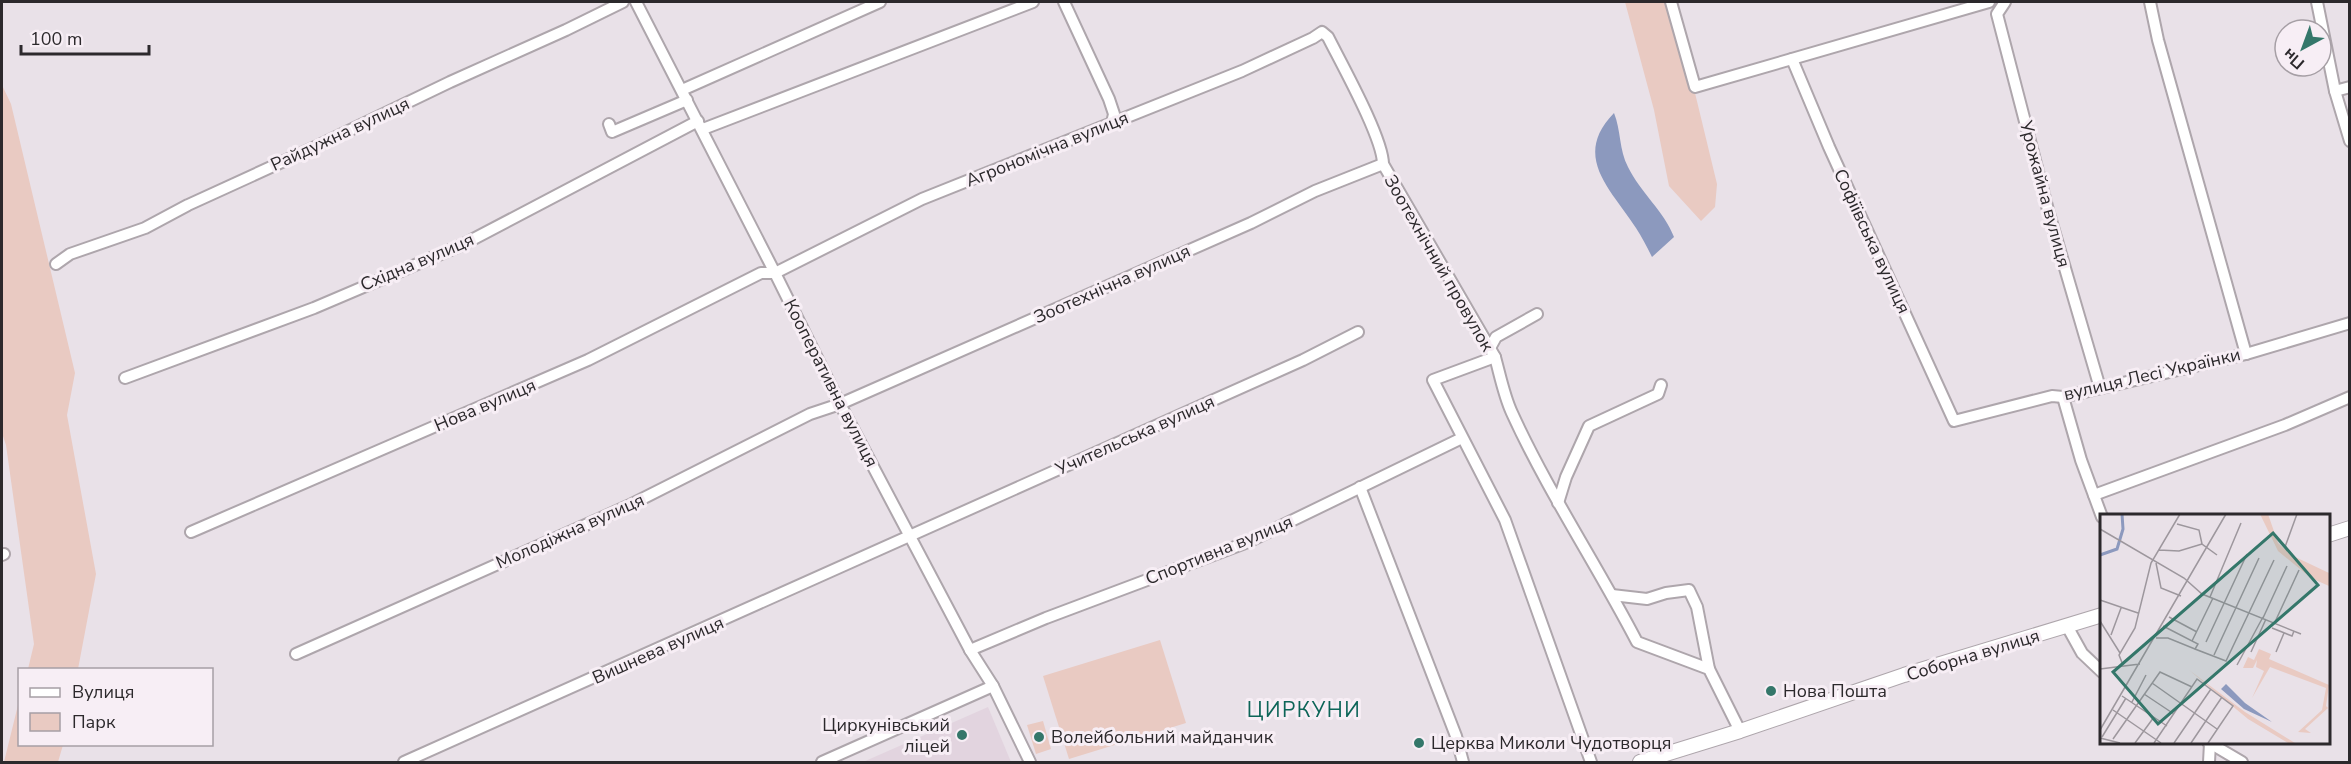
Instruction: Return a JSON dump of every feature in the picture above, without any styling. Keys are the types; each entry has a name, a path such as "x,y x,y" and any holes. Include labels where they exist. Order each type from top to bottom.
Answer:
{"street":[{"name":"Райдужна вулиця","path":"56,264 70,254 146,228 188,205 623,2"},
{"name":"Кооперативна вулиця","path":"639,2 840,404 970,650 993,686 1030,762"},
{"path":"609,124 612,132 880,2"},
{"name":"Східна вулиця","path":"124,378 314,308 462,245 700,125 1033,2"},
{"path":"1064,2 1114,114 1112,123"},
{"path":"1671,2 1695,87 1989,2"},
{"name":"Урожайна вулиця","path":"2005,2 1997,14 2048,210 2100,388"},
{"path":"2150,2 2246,354"},
{"path":"2317,2 2335,91 2349,141"},
{"name":"Агрономічна вулиця","path":"776,273 922,199 1242,71 1322,32"},
{"name":"Зоотехнічний провулок","path":"1322,32 1328,37 1369,120 1383,153 1383,164 1492,352 1434,380 1505,520 1591,762"},
{"name":"Софіївська вулиця","path":"1792,59 1829,147 1954,421"},
{"path":"2335,91 2349,87"},
{"name":"Зоотехнічна вулиця","path":"840,404 1251,223 1315,191 1383,164"},
{"name":"Нова вулиця","path":"191,532 588,360 761,273 776,273"},
{"path":"1537,314 1496,338 1492,352 1511,411 1558,503 1637,642 1709,669"},
{"name":"вулиця Лесі Українки","path":"1954,421 2052,396 2063,397 2246,354 2349,323"},
{"name":"Учительська вулиця","path":"912,537 1358,332"},
{"path":"1558,503 1566,477 1589,426 1658,394 1661,385"},
{"path":"2063,397 2081,460 2101,514"},
{"path":"2094,495 2285,425 2349,397"},
{"name":"Молодіжна вулиця","path":"296,654 628,506 810,414 840,404"},
{"name":"Спортивна вулиця","path":"970,650 1046,618 1248,542 1462,438"},
{"path":"1360,487 1456,736 1463,762"},
{"path":"2330,534 2349,528"},
{"name":"Вишнева вулиця","path":"404,762 912,537"},
{"path":"1612,595 1647,599 1666,592 1689,590 1697,607 1709,669 1740,731"},
{"name":"Соборна вулиця","path":"1640,762 1740,731 1904,675 2100,616"},
{"path":"2067,626 2082,653 2100,670"},
{"path":"822,762 993,686"},
{"path":"2209,743 2209,762"},
{"path":"2211,743 2242,762"}],"shaded area":[{"name":"Циркунівський ліцей","path":"988,707 1011,762 863,762"}],"green space":[{"path":"1625,2 1673,2 1717,184 1715,207 1701,221 1669,186 1654,110"},
{"path":"2,85 11,104 75,373 67,415 96,574 78,668 28,668 34,644 6,445 2,433"},
{"path":"1160,640 1186,723 1069,759 1043,676"},
{"path":"18,705 18,746 63,746 58,762 4,762"},
{"name":"Волейбольний майданчик","path":"1043,721 1051,749 1036,754 1027,725"}],"water":[{"path":"1614,113 1628,167 1674,237 1652,257 1638,231 1607,187 1596,159 1596,144 1602,129"}],"place":[{"name":"Нова Пошта","path":"1771,691"},
{"name":"Циркунівський ліцей","path":"962,735"},
{"name":"Волейбольний майданчик","path":"1039,737"},
{"name":"Церква Миколи Чудотворця","path":"1419,743"}],"district":[{"name":"ЦИРКУНИ","path":"1304,710"}]}
